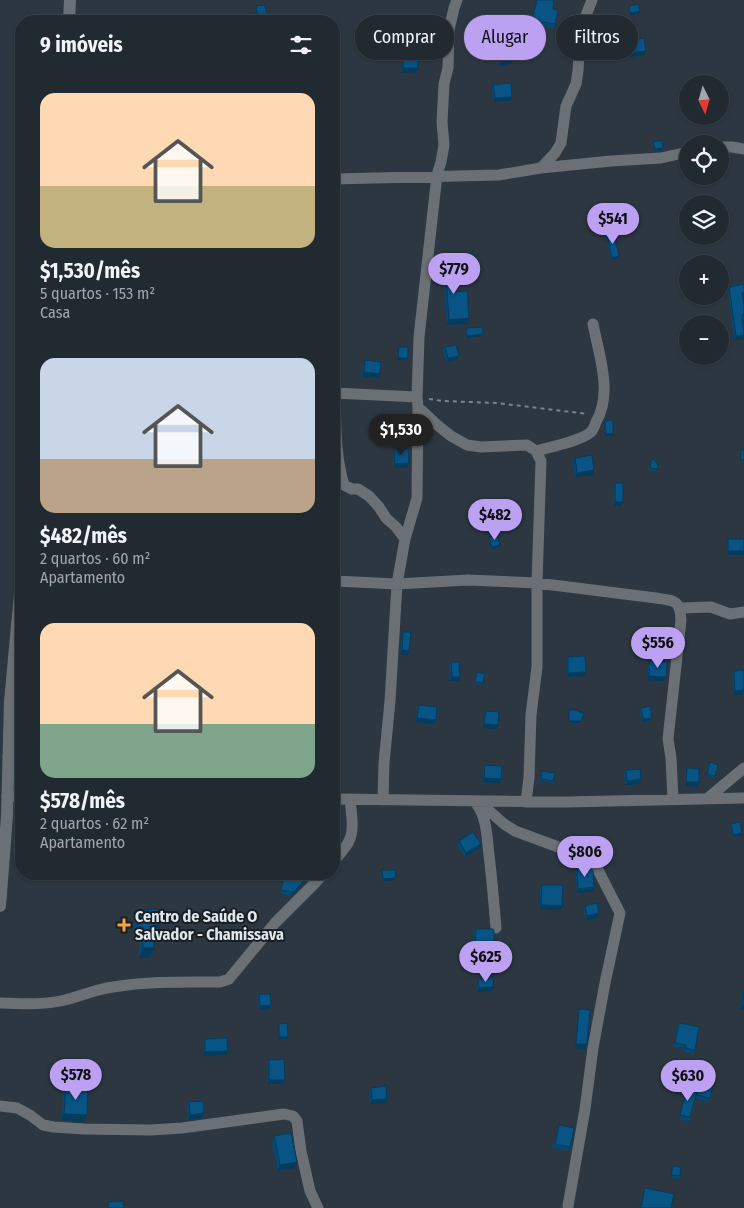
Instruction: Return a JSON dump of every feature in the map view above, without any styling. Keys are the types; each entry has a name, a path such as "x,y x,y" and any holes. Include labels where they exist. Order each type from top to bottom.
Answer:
{"street":[{"path":"69,15 70,0"},
{"path":"383,800 397,584 405,540 418,498 417,402 419,337 437,176 444,145 442,122 444,84 448,68 449,30 457,0"},
{"path":"541,168 555,153 560,143 566,106 576,84 580,38 592,0"},
{"path":"729,147 744,149"},
{"path":"340,179 498,175 541,168 661,158 679,154"},
{"path":"536,451 575,440 591,432 600,416 604,405 605,387 593,324"},
{"path":"340,394 417,402 436,424 451,436 467,445 480,447 527,444 536,451 541,461 536,583 537,666 531,715 529,778 526,802"},
{"path":"340,467 344,485 370,496 405,540"},
{"path":"340,581 397,584 468,580 536,583 656,598 677,603 681,608 682,620 668,739 673,800"},
{"path":"681,608 711,607 730,614 744,612"},
{"path":"0,906 7,796 15,756 15,711"},
{"path":"708,798 744,768"},
{"path":"7,796 15,796"},
{"path":"340,799 478,804 744,798"},
{"path":"340,852 349,841 351,835 350,799"},
{"path":"478,804 484,819 488,846 496,928"},
{"path":"478,804 515,831 569,851 587,860 597,868 620,913 604,983 568,1206"},
{"path":"0,1003 42,1004 113,987 160,982 220,982 229,979 275,923 318,880"},
{"path":"0,1106 17,1108 43,1125 84,1129 151,1130 182,1128 284,1114 293,1116 297,1121 301,1151 310,1191 318,1208"}],"path":[{"path":"417,402 497,403 600,416"}],"building":[{"path":"537,0 554,0 553,9 558,10 555,24 546,22 546,15 533,15"},
{"path":"638,4 640,11 630,13 629,6"},
{"path":"265,5 267,15 258,15 256,6"},
{"path":"644,38 646,51 638,52 638,39"},
{"path":"403,60 418,60 418,68 403,68"},
{"path":"511,83 512,97 495,98 493,85"},
{"path":"662,140 663,148 655,149 653,142"},
{"path":"614,233 619,256 612,258 607,235"},
{"path":"463,253 474,254 474,263 462,262"},
{"path":"439,265 455,265 453,292 467,291 469,318 449,320 446,279 438,279"},
{"path":"744,284 744,293 742,293 744,314 742,315 744,335 736,336 729,287"},
{"path":"482,327 483,334 467,336 466,328"},
{"path":"456,345 459,356 448,358 445,347"},
{"path":"399,347 408,347 408,358 398,358"},
{"path":"365,360 381,362 380,374 364,372"},
{"path":"613,420 613,434 606,434 605,421"},
{"path":"394,449 408,449 409,463 395,464"},
{"path":"741,450 744,450 744,460 741,460"},
{"path":"592,455 594,470 577,473 575,458"},
{"path":"652,459 657,463 658,468 651,468"},
{"path":"615,483 623,483 623,502 615,502"},
{"path":"497,535 500,545 492,547 489,537"},
{"path":"728,539 744,539 744,551 728,551"},
{"path":"403,632 411,632 409,651 402,650"},
{"path":"585,656 586,672 568,673 568,657"},
{"path":"650,661 667,662 666,677 649,676"},
{"path":"451,662 459,662 460,677 452,677"},
{"path":"744,670 744,690 735,691 734,671"},
{"path":"477,672 485,674 483,683 475,682"},
{"path":"419,705 437,707 436,720 417,718"},
{"path":"650,706 652,718 643,719 641,708"},
{"path":"569,710 576,710 584,714 581,721 569,721"},
{"path":"486,711 499,712 498,725 484,724"},
{"path":"710,762 718,765 715,776 707,774"},
{"path":"485,765 502,766 501,779 484,778"},
{"path":"687,768 699,769 699,782 686,782"},
{"path":"640,769 641,779 627,781 626,770"},
{"path":"542,771 555,773 553,781 541,779"},
{"path":"740,822 742,833 733,835 731,824"},
{"path":"473,832 481,844 466,853 459,841"},
{"path":"587,867 587,870 593,870 594,887 578,889 577,868"},
{"path":"382,870 395,870 396,878 383,879"},
{"path":"284,880 303,880 293,892 281,890"},
{"path":"542,885 563,885 562,906 541,905"},
{"path":"597,903 599,913 587,916 585,906"},
{"path":"158,909 160,925 153,925 154,948 143,948 142,926 138,927 137,911"},
{"path":"476,929 494,930 494,949 475,948"},
{"path":"493,978 493,987 479,988 478,979"},
{"path":"259,994 270,994 271,1005 260,1006"},
{"path":"579,1009 590,1010 587,1044 576,1044"},
{"path":"287,1023 288,1037 279,1037 279,1024"},
{"path":"679,1023 699,1027 695,1050 685,1048 686,1045 675,1043"},
{"path":"227,1038 228,1051 205,1052 205,1039"},
{"path":"284,1059 285,1080 269,1080 269,1060"},
{"path":"702,1077 714,1080 710,1098 697,1095"},
{"path":"66,1086 88,1087 87,1115 64,1114"},
{"path":"386,1086 387,1099 372,1100 371,1088"},
{"path":"687,1087 697,1090 690,1117 680,1115"},
{"path":"203,1101 204,1113 190,1115 189,1102"},
{"path":"559,1125 574,1128 570,1147 555,1144"},
{"path":"291,1133 297,1162 280,1165 274,1136"},
{"path":"673,1166 681,1167 680,1176 671,1175"},
{"path":"645,1188 674,1194 671,1208 641,1208"},
{"path":"123,1201 124,1208 109,1208 108,1202"}],"place":[{"name":"Centro de Saúde O Salvador - Chamissava","path":"124,925"}]}
